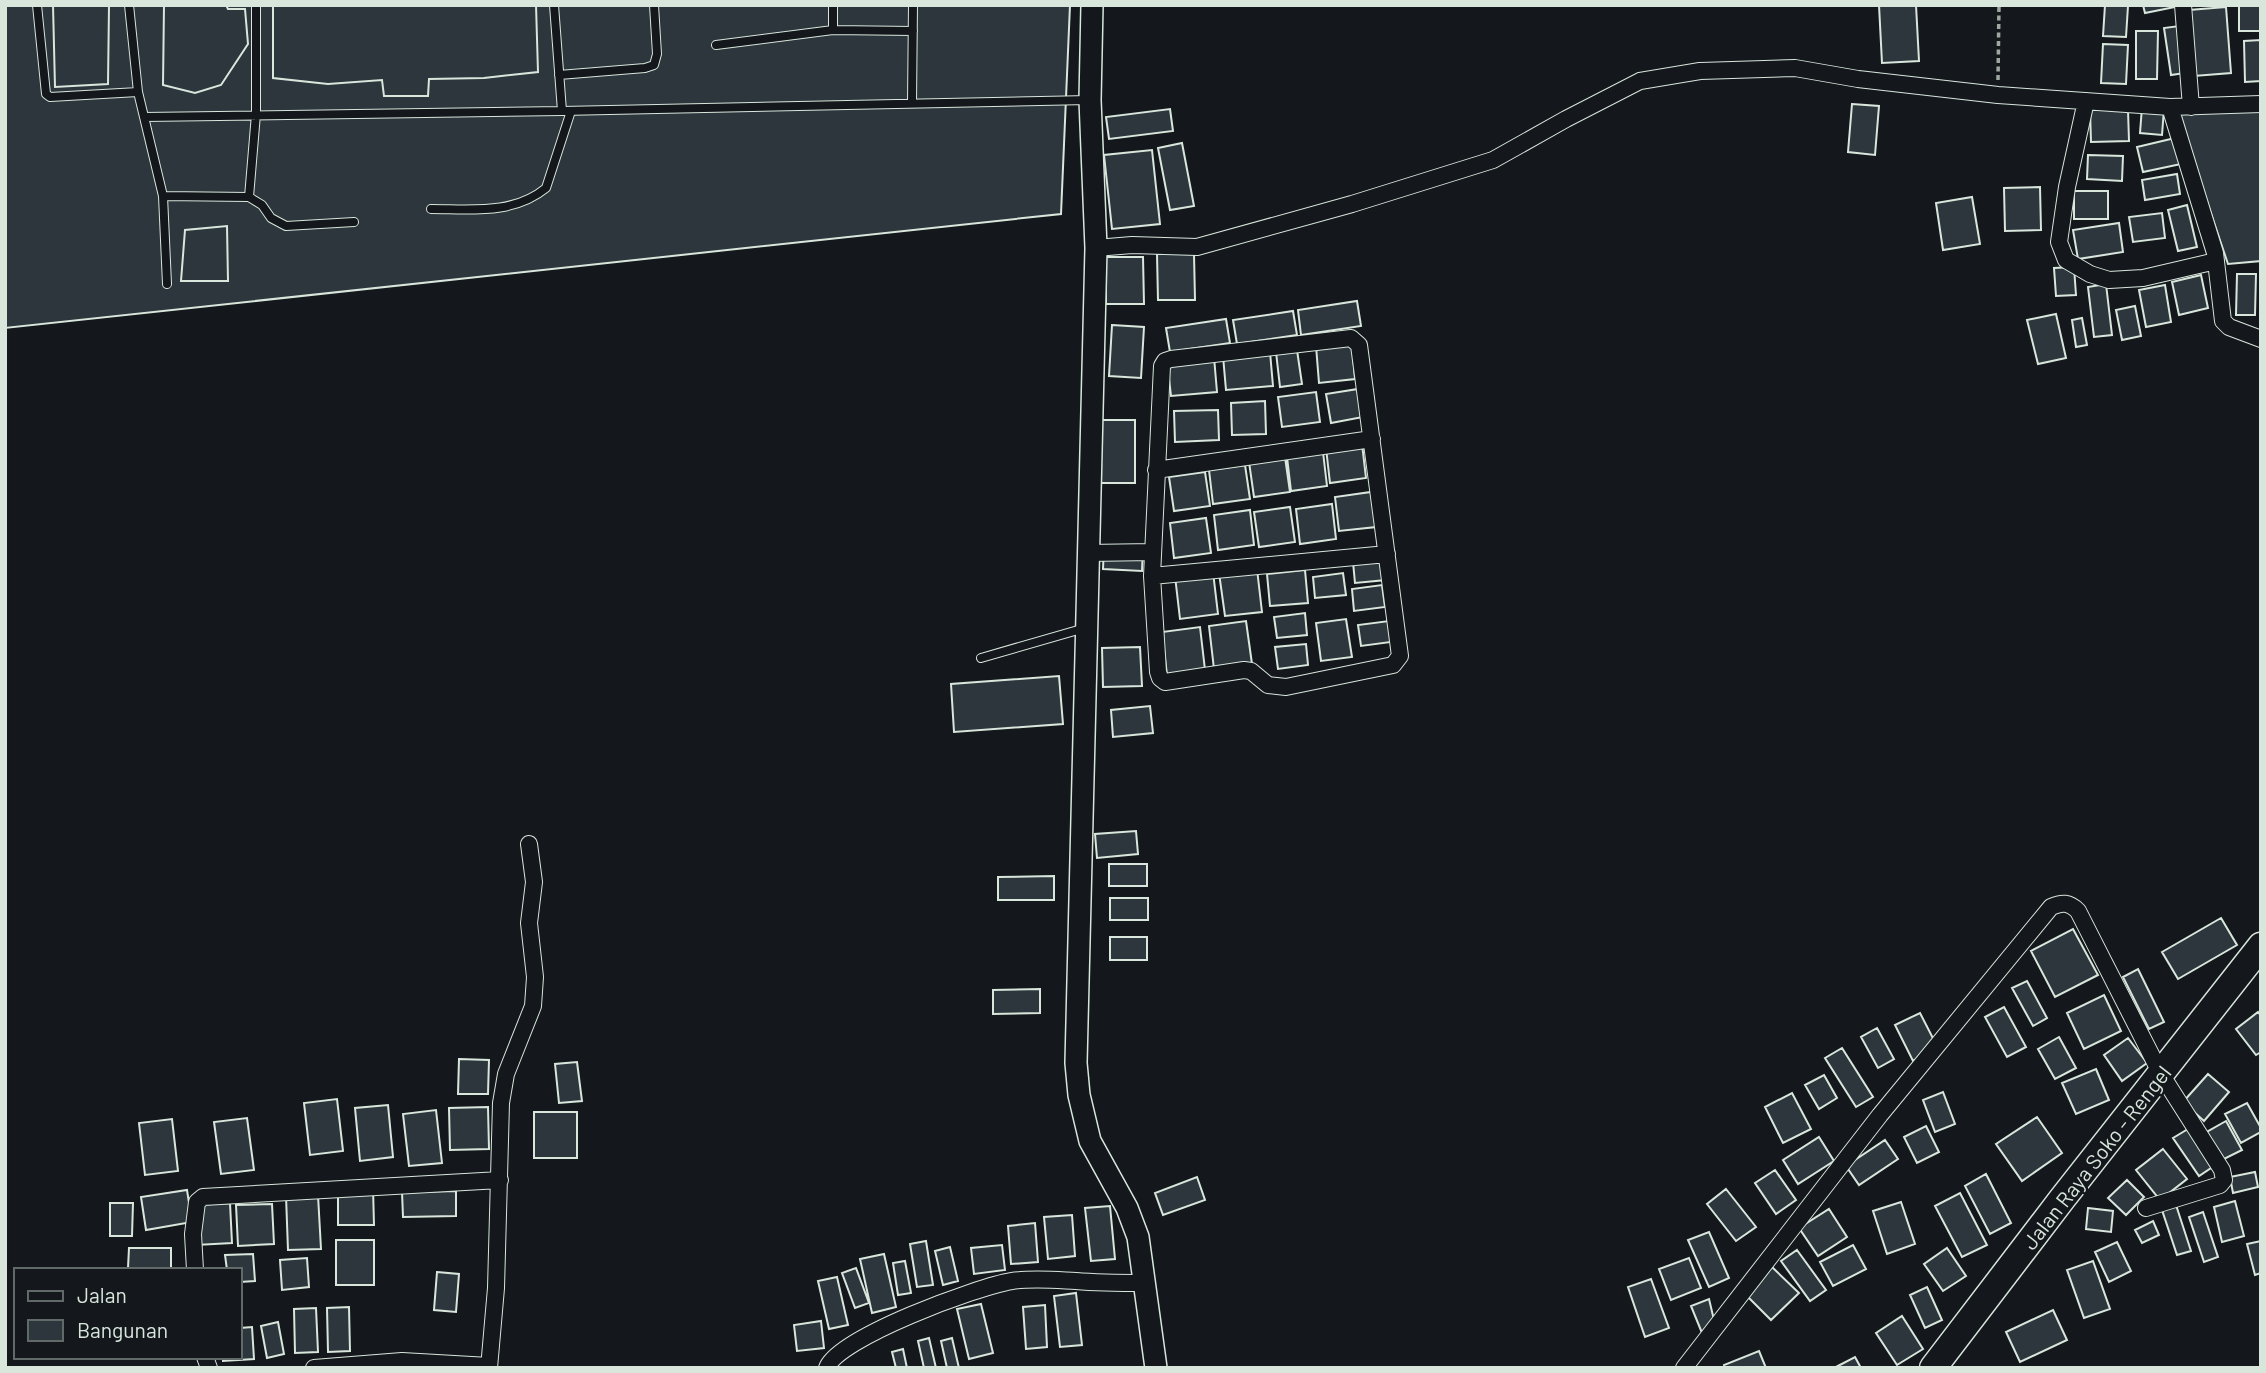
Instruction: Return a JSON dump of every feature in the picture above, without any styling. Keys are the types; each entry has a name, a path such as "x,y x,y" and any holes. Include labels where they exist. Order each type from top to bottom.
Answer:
{"main road":[{"name":"Jalan Raya Soko - Rengel","path":"1933,1368 2261,946"}],"street":[{"path":"1092,5 1090,100 1096,248 1075,1029 1079,1095 1090,1141 1127,1208 1138,1237 1156,1368"},
{"path":"2183,5 2190,107"},
{"path":"1096,248 1132,245 1197,247 1352,204 1493,160 1640,81 1700,71 1795,68 1858,79 1998,96 2170,107 2261,104"},
{"path":"2086,101 2067,187 2059,242 2066,260 2090,274 2109,280 2143,278 2216,261"},
{"path":"2170,107 2216,261 2223,321 2229,327 2261,340"},
{"path":"1352,338 1359,345 1372,439 1400,649 1397,661 1286,687 1268,685 1251,671 1244,670 1169,682 1160,678 1152,576 1161,371 1165,361 1352,338"},
{"path":"1156,470 1372,439"},
{"path":"1087,553 1153,552"},
{"path":"1152,576 1387,554"},
{"path":"314,1368 402,1361 489,1367 496,1287 501,1103 506,1074 533,1006 535,977 529,923 534,882 529,844"},
{"path":"1684,1368 1880,1115 2050,908 2060,903 2068,904 2078,911 2161,1074 2222,1170 2224,1180 2220,1185 2146,1208"},
{"path":"195,1268 194,1216 197,1202 203,1197 500,1180"},
{"path":"827,1368 834,1358 861,1337 968,1292 1013,1281 1048,1279 1146,1283"}],"lane":[{"path":"37,5 46,94 50,97 138,92"},
{"path":"129,5 138,92 163,196 167,284"},
{"path":"249,197 256,114 256,5"},
{"path":"431,209 501,208 521,204 546,188 567,111 559,75 554,5"},
{"path":"559,75 654,65 657,54 654,5"},
{"path":"833,5 833,30"},
{"path":"912,102 913,5"},
{"path":"716,45 833,30 913,31"},
{"path":"144,117 1090,100"},
{"path":"163,196 249,197 262,205 271,218 286,226 354,222"},
{"path":"981,658 1085,628"}],"path":[{"path":"1998,96 1999,5"}],"building":[{"path":"5,5 1070,5 1061,214 5,328"},
{"path":"53,5 109,5 108,84 55,87"},
{"path":"164,5 226,5 228,9 245,9 248,44 221,85 195,93 163,85"},
{"path":"273,5 536,5 538,72 484,78 429,79 428,96 384,96 382,80 328,84 273,78"},
{"path":"1879,5 1916,5 1919,61 1882,63"},
{"path":"2105,5 2128,6 2126,37 2103,36"},
{"path":"2143,5 2175,5 2175,7 2145,13"},
{"path":"2239,5 2261,5 2261,31 2239,31"},
{"path":"2226,7 2231,73 2194,76 2189,10"},
{"path":"2179,26 2185,73 2171,75 2164,28"},
{"path":"2136,31 2158,31 2157,79 2136,79"},
{"path":"2261,40 2261,81 2245,82 2244,41"},
{"path":"2103,44 2128,45 2126,84 2101,83"},
{"path":"1852,104 1879,106 1875,155 1848,152"},
{"path":"2142,107 2164,109 2162,135 2140,133"},
{"path":"2261,107 2261,261 2228,264 2177,113"},
{"path":"1170,109 1173,131 1109,139 1106,117"},
{"path":"2090,110 2128,110 2129,141 2091,142"},
{"path":"2175,138 2181,164 2143,172 2137,147"},
{"path":"1182,143 1194,206 1170,210 1158,148"},
{"path":"1152,150 1160,224 1112,229 1104,155"},
{"path":"2088,155 2123,156 2122,181 2087,179"},
{"path":"2177,174 2180,194 2145,200 2142,180"},
{"path":"2040,187 2041,230 2005,231 2004,188"},
{"path":"2074,191 2108,191 2108,219 2074,219"},
{"path":"1972,197 1980,244 1943,250 1936,203"},
{"path":"2187,205 2197,247 2178,251 2168,210"},
{"path":"2162,213 2165,238 2133,242 2129,217"},
{"path":"2119,223 2123,252 2078,259 2073,230"},
{"path":"227,226 228,281 181,281 185,230"},
{"path":"1157,254 1194,254 1195,300 1158,300"},
{"path":"1106,257 1143,257 1144,304 1106,304"},
{"path":"2074,267 2076,295 2056,296 2054,268"},
{"path":"2237,274 2256,274 2255,315 2236,315"},
{"path":"2201,275 2208,308 2179,315 2172,282"},
{"path":"2106,284 2112,335 2094,337 2088,287"},
{"path":"2165,285 2171,322 2146,327 2139,290"},
{"path":"1357,301 1361,326 1301,335 1298,310"},
{"path":"2135,306 2141,336 2122,340 2116,310"},
{"path":"1293,311 1297,335 1237,344 1233,320"},
{"path":"2056,314 2066,358 2038,364 2027,320"},
{"path":"2082,318 2087,345 2076,347 2072,320"},
{"path":"1226,319 1230,343 1170,352 1166,328"},
{"path":"1112,325 1144,327 1141,378 1109,376"},
{"path":"1352,343 1355,379 1319,383 1316,346"},
{"path":"1297,350 1302,384 1280,387 1276,352"},
{"path":"1270,352 1273,386 1226,390 1223,356"},
{"path":"1214,357 1217,392 1171,396 1167,361"},
{"path":"1358,389 1363,417 1331,423 1326,394"},
{"path":"1316,392 1320,422 1282,427 1278,397"},
{"path":"1265,401 1266,434 1232,435 1231,403"},
{"path":"1218,410 1219,440 1175,442 1174,411"},
{"path":"1099,420 1135,420 1135,483 1099,483"},
{"path":"1362,444 1366,478 1330,483 1326,448"},
{"path":"1323,452 1327,486 1291,491 1287,457"},
{"path":"1285,457 1290,492 1254,497 1249,462"},
{"path":"1245,465 1250,499 1213,504 1209,470"},
{"path":"1205,472 1210,506 1174,511 1169,477"},
{"path":"1371,492 1376,527 1339,531 1335,497"},
{"path":"1332,504 1336,539 1300,544 1296,509"},
{"path":"1290,507 1295,542 1259,547 1254,512"},
{"path":"1250,510 1254,545 1218,550 1214,515"},
{"path":"1206,518 1211,553 1174,558 1170,523"},
{"path":"1104,546 1143,547 1142,571 1103,569"},
{"path":"1383,558 1386,580 1355,583 1353,562"},
{"path":"1257,569 1262,612 1225,616 1219,573"},
{"path":"1305,570 1308,603 1270,606 1267,574"},
{"path":"1213,572 1218,614 1180,619 1175,576"},
{"path":"1343,573 1346,595 1315,598 1313,577"},
{"path":"1382,585 1385,607 1354,611 1352,589"},
{"path":"1305,613 1307,635 1277,638 1274,617"},
{"path":"1346,619 1352,657 1321,661 1316,623"},
{"path":"1246,621 1252,664 1214,669 1209,626"},
{"path":"1389,621 1391,642 1361,646 1358,625"},
{"path":"1200,627 1205,670 1167,675 1162,632"},
{"path":"1306,644 1308,665 1278,669 1275,647"},
{"path":"1140,647 1142,686 1103,687 1102,648"},
{"path":"1059,676 1063,724 954,732 951,684"},
{"path":"1150,706 1153,733 1113,737 1111,710"},
{"path":"1136,831 1138,854 1097,858 1095,834"},
{"path":"1109,864 1147,864 1147,886 1109,886"},
{"path":"1054,876 1054,900 998,900 998,877"},
{"path":"1110,898 1148,898 1148,920 1110,920"},
{"path":"2221,918 2237,945 2178,979 2162,952"},
{"path":"2073,929 2098,975 2055,997 2031,951"},
{"path":"1110,937 1147,937 1147,960 1110,960"},
{"path":"2138,969 2164,1022 2149,1029 2123,977"},
{"path":"2027,981 2047,1018 2033,1026 2012,988"},
{"path":"1040,989 1040,1013 993,1014 993,990"},
{"path":"2104,995 2121,1031 2084,1049 2067,1013"},
{"path":"2004,1007 2026,1047 2007,1057 1985,1017"},
{"path":"2258,1012 2261,1016 2261,1052 2256,1055 2236,1029"},
{"path":"1920,1013 1938,1048 1913,1061 1895,1025"},
{"path":"1877,1028 1894,1059 1878,1068 1861,1037"},
{"path":"2059,1037 2076,1068 2055,1079 2038,1049"},
{"path":"2128,1038 2147,1063 2122,1081 2104,1055"},
{"path":"1842,1048 1873,1097 1856,1107 1825,1058"},
{"path":"459,1059 489,1060 488,1094 458,1094"},
{"path":"577,1062 582,1101 559,1103 555,1064"},
{"path":"2096,1069 2109,1100 2076,1114 2062,1083"},
{"path":"2208,1074 2229,1092 2204,1121 2183,1102"},
{"path":"1824,1075 1837,1098 1819,1109 1805,1085"},
{"path":"1943,1092 1955,1124 1935,1132 1923,1100"},
{"path":"1792,1093 1811,1129 1783,1143 1765,1107"},
{"path":"337,1099 343,1151 310,1155 304,1103"},
{"path":"2247,1103 2261,1132 2241,1143 2225,1114"},
{"path":"388,1105 393,1157 360,1161 355,1108"},
{"path":"488,1107 489,1149 450,1150 449,1108"},
{"path":"436,1110 442,1163 409,1166 403,1114"},
{"path":"534,1112 577,1112 577,1158 534,1158"},
{"path":"2037,1117 2062,1153 2022,1181 1996,1144"},
{"path":"247,1118 254,1170 221,1174 214,1122"},
{"path":"172,1119 178,1171 145,1175 139,1123"},
{"path":"2226,1121 2242,1150 2220,1161 2205,1133"},
{"path":"1926,1126 1939,1152 1917,1163 1904,1137"},
{"path":"2188,1129 2214,1166 2199,1176 2173,1138"},
{"path":"1819,1137 1834,1161 1798,1184 1783,1160"},
{"path":"1885,1140 1898,1159 1859,1185 1846,1166"},
{"path":"2163,1149 2187,1179 2160,1200 2136,1170"},
{"path":"1775,1170 1796,1200 1776,1214 1755,1183"},
{"path":"2255,1172 2258,1187 2233,1193 2230,1177"},
{"path":"1986,1174 2011,1223 1990,1234 1965,1186"},
{"path":"1197,1177 1205,1200 1163,1215 1155,1193"},
{"path":"2127,1180 2144,1197 2126,1215 2108,1198"},
{"path":"338,1188 373,1188 374,1225 338,1225"},
{"path":"1726,1189 1756,1227 1736,1241 1707,1204"},
{"path":"187,1190 192,1222 146,1230 141,1197"},
{"path":"456,1191 456,1216 403,1217 402,1192"},
{"path":"1960,1193 1987,1245 1962,1257 1935,1206"},
{"path":"318,1195 321,1249 288,1250 286,1196"},
{"path":"2235,1201 2244,1236 2222,1242 2214,1207"},
{"path":"1901,1202 1915,1244 1887,1254 1873,1211"},
{"path":"110,1203 133,1203 132,1236 110,1236"},
{"path":"230,1203 232,1243 196,1245 194,1205"},
{"path":"272,1204 274,1244 238,1246 236,1205"},
{"path":"2176,1205 2191,1251 2177,1255 2162,1210"},
{"path":"1110,1206 1115,1259 1091,1261 1085,1208"},
{"path":"2088,1208 2113,1211 2111,1232 2086,1229"},
{"path":"1829,1209 1847,1237 1818,1256 1799,1228"},
{"path":"2203,1212 2218,1257 2204,1262 2189,1217"},
{"path":"1072,1215 1075,1256 1048,1259 1044,1217"},
{"path":"2153,1221 2159,1235 2142,1243 2135,1230"},
{"path":"1035,1223 1038,1262 1011,1264 1008,1226"},
{"path":"1709,1232 1729,1278 1709,1287 1688,1240"},
{"path":"336,1240 374,1240 374,1285 336,1285"},
{"path":"926,1241 933,1285 917,1287 910,1244"},
{"path":"2261,1241 2261,1273 2255,1275 2247,1244"},
{"path":"2117,1242 2131,1271 2109,1282 2095,1252"},
{"path":"1002,1245 1005,1270 974,1274 971,1248"},
{"path":"1853,1245 1866,1269 1833,1286 1820,1262"},
{"path":"950,1247 958,1281 943,1285 935,1251"},
{"path":"129,1248 171,1248 171,1268 128,1268"},
{"path":"1947,1248 1966,1276 1943,1291 1924,1264"},
{"path":"1797,1250 1826,1290 1810,1301 1781,1261"},
{"path":"253,1254 255,1281 242,1282 242,1268 227,1268 225,1255"},
{"path":"884,1254 896,1307 872,1313 860,1259"},
{"path":"307,1258 309,1287 282,1290 280,1260"},
{"path":"1689,1258 1701,1288 1671,1300 1659,1269"},
{"path":"905,1261 911,1293 898,1295 893,1263"},
{"path":"2093,1261 2110,1309 2084,1318 2067,1270"},
{"path":"1772,1267 1799,1293 1771,1320 1745,1294"},
{"path":"856,1268 869,1303 855,1308 842,1273"},
{"path":"437,1272 459,1274 456,1312 434,1310"},
{"path":"837,1277 848,1325 829,1329 818,1281"},
{"path":"1651,1279 1669,1328 1645,1337 1628,1287"},
{"path":"1927,1287 1942,1320 1925,1328 1910,1295"},
{"path":"1076,1293 1082,1345 1060,1347 1054,1296"},
{"path":"1709,1299 1714,1320 1702,1333 1691,1306"},
{"path":"981,1304 993,1353 969,1359 957,1309"},
{"path":"1045,1305 1047,1347 1026,1349 1023,1307"},
{"path":"349,1307 350,1351 328,1352 327,1308"},
{"path":"316,1308 318,1352 295,1353 294,1309"},
{"path":"2053,1310 2067,1340 2020,1362 2006,1332"},
{"path":"1902,1316 1923,1349 1897,1365 1876,1333"},
{"path":"821,1321 824,1348 797,1351 794,1325"},
{"path":"278,1322 284,1354 267,1358 261,1326"},
{"path":"252,1327 254,1359 223,1361 242,1359 242,1328"},
{"path":"929,1338 936,1368 924,1368 918,1341"},
{"path":"952,1338 959,1368 947,1368 941,1341"},
{"path":"903,1349 907,1368 896,1368 892,1352"},
{"path":"1759,1351 1766,1368 1725,1368 1724,1365"},
{"path":"1855,1357 1861,1368 1834,1368"}]}
